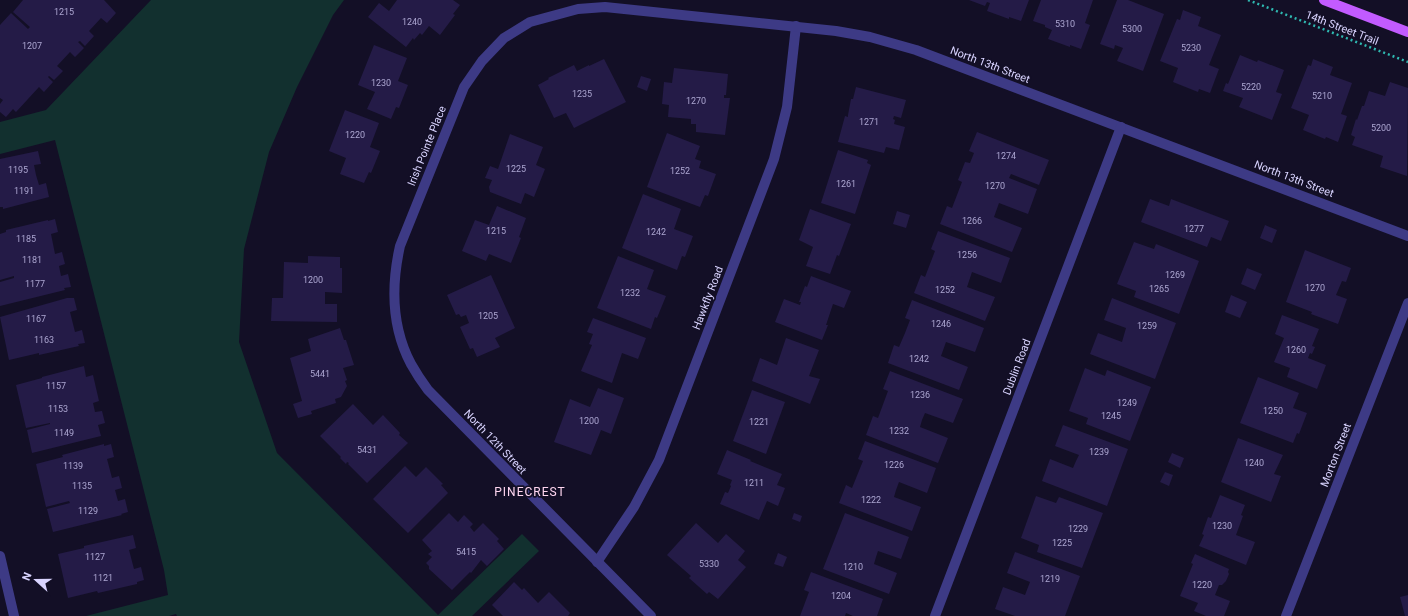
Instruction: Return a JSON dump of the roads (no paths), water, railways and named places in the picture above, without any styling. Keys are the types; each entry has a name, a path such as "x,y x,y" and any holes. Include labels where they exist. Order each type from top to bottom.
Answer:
{"main road":[{"path":"1324,0 1408,32"}],"street":[{"name":"North 13th Street","path":"545,18 578,9 605,7 796,26 870,37 916,50 1408,236"},
{"name":"Irish Pointe Place","path":"396,320 394,293 395,267 400,246 464,87 482,61 504,38 530,22 545,18"},
{"name":"Hawkfly Road","path":"597,562 634,507 659,460 774,159 787,107 796,26"},
{"name":"Dublin Road","path":"935,616 1121,127"},
{"name":"Morton Street","path":"1286,616 1408,303"},
{"name":"North 12th Street","path":"396,320 399,334 411,364 428,390 651,616"},
{"path":"0,556 14,616"}],"district":[{"name":"PINECREST","path":"530,492"}]}
